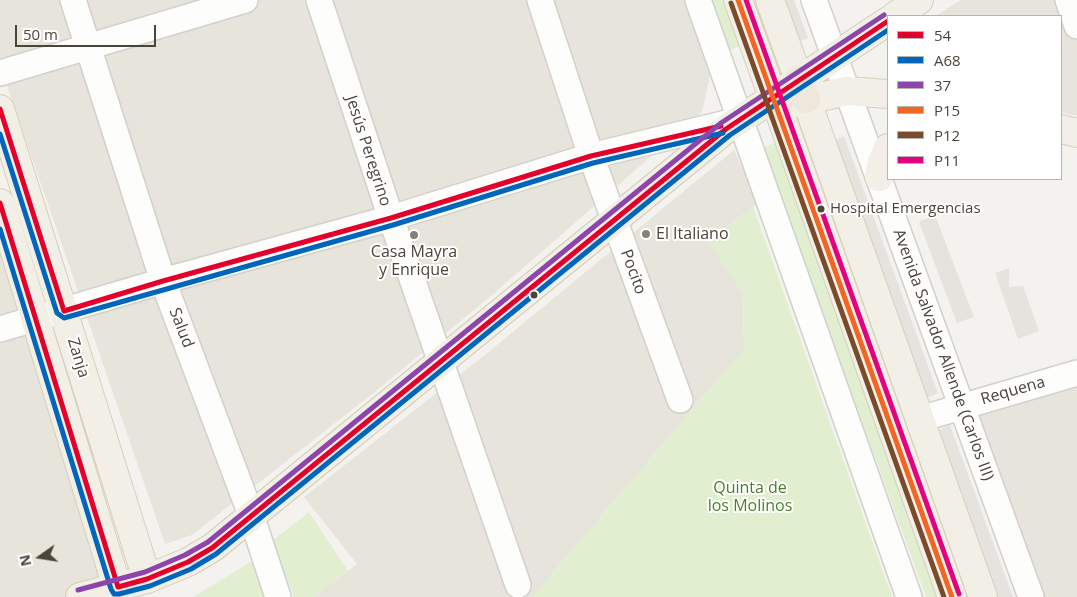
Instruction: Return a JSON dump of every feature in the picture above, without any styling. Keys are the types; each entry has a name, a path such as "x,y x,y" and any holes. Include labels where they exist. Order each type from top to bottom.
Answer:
{"main road":[{"path":"738,0 952,597"},
{"path":"770,0 982,597"},
{"path":"897,15 920,0"},
{"path":"80,597 119,592 188,562 212,548 441,360 740,120 803,90 835,56 887,22"},
{"path":"764,72 803,90 887,94"},
{"name":"Zanja","path":"0,109 147,579"},
{"path":"1062,129 1077,133"},
{"path":"878,176 887,150"},
{"name":"Zanja","path":"0,203 119,592"}],"street":[{"name":"Salud","path":"73,0 163,280 251,515 278,597"},
{"path":"0,73 245,0"},
{"name":"Jesús Peregrino","path":"319,0 390,218 518,585"},
{"name":"Pocito","path":"540,0 591,156 680,400"},
{"path":"698,0 909,597"},
{"name":"Avenida Salvador Allende (Carlos III)","path":"814,0 1030,597"},
{"path":"1068,0 1077,26"},
{"path":"0,329 163,280 390,218 591,156 715,128 740,120"},
{"name":"Requena","path":"920,419 1077,373"}],"shaded area":[{"path":"0,0 684,0 710,76 702,112 491,296 376,391 192,535 165,544 0,65"},
{"path":"779,0 794,0 808,38 794,43"},
{"path":"961,0 1077,0 1077,116 1062,112 1062,15 937,15"},
{"path":"844,136 938,393 925,399 831,142"},
{"path":"734,150 758,203 708,241 743,293 744,349 532,597 314,597 357,564 304,497 486,354"},
{"path":"0,203 118,587 80,597 0,597"},
{"path":"935,215 974,317 957,323 919,222"},
{"path":"1009,268 1009,287 1023,286 1039,331 1018,339 995,273"},
{"path":"1077,383 1077,597 1038,597 973,414"},
{"path":"950,425 1013,597 997,597 937,431"}],"green space":[{"path":"708,0 725,0 742,46 726,51"},
{"path":"796,114 973,597 964,597 788,117"},
{"path":"777,142 943,597 926,597 762,148"},
{"name":"Quinta de los Molinos","path":"753,207 892,597 532,597 744,349 743,293 708,241"},
{"path":"309,512 348,571 314,597 294,597 272,541"},
{"path":"259,557 272,597 193,597"}],"transit line":[{"name":"P15","path":"738,0 952,597"},
{"name":"P11","path":"746,0 959,594"},
{"name":"P12","path":"731,3 944,597"},
{"name":"37","path":"78,590 145,572 185,555 208,542 721,123 884,15"},
{"name":"54","path":"0,203 118,587 147,579 188,562 212,548 726,129 887,22"},
{"name":"A68","path":"0,229 111,589 114,594 119,594 150,586 191,569 216,554 730,135 887,31"},
{"name":"54","path":"0,109 64,311 163,281 391,218 591,156 721,126"},
{"name":"A68","path":"0,134 57,313 64,318 393,225 593,163 723,133"}],"place":[{"name":"Hospital Emergencias","path":"821,209"},
{"name":"El Italiano","path":"646,234"},
{"name":"Casa Mayra y Enrique","path":"414,235"}]}
